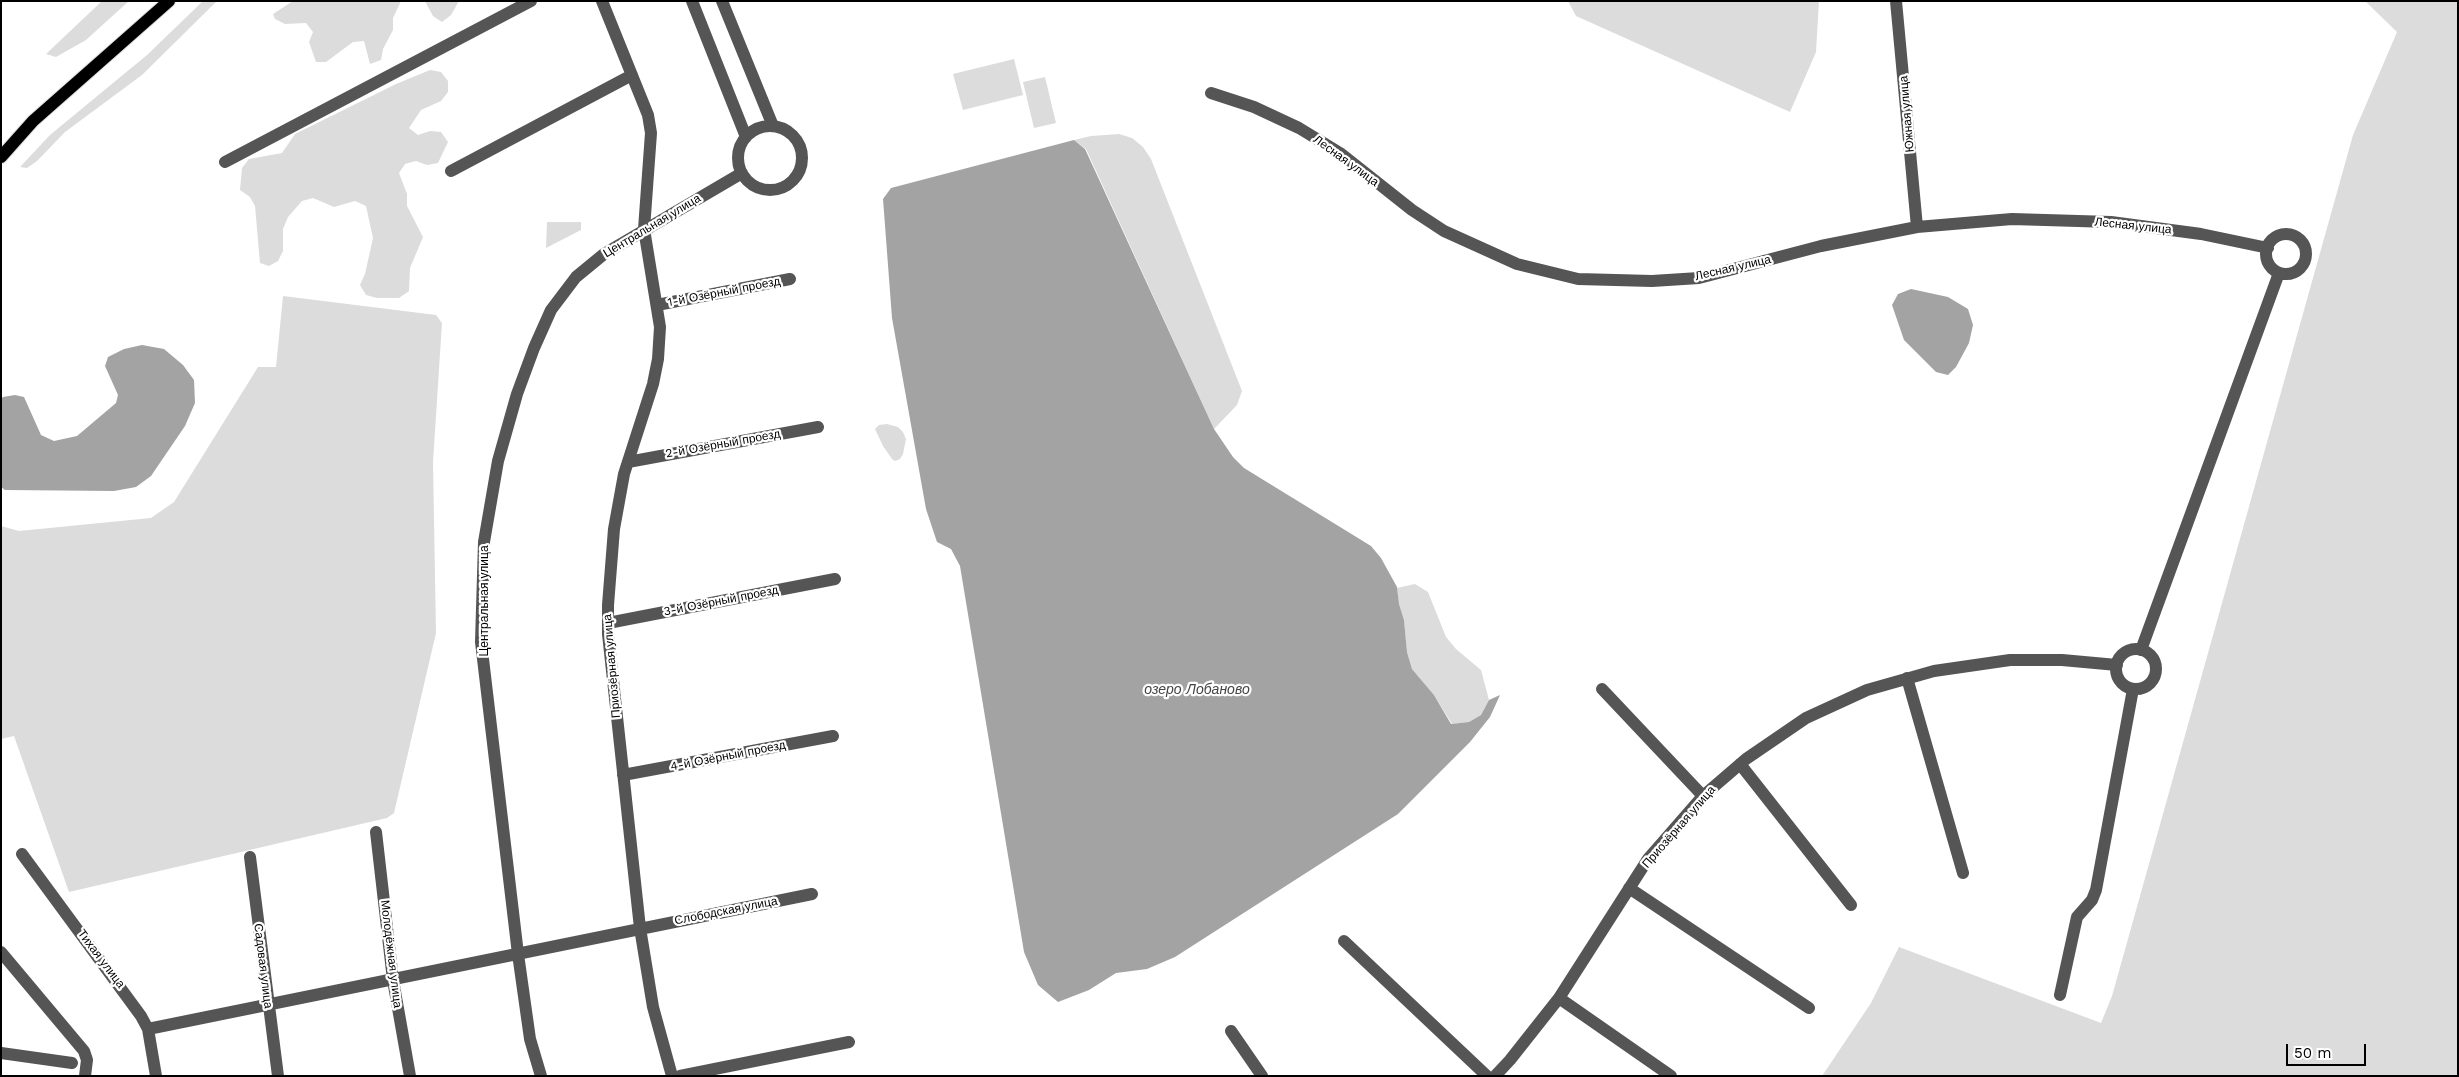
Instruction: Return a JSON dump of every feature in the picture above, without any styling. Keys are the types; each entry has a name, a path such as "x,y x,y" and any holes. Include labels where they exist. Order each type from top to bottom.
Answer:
{"main road":[{"path":"2,155 33,121 169,1"}],"street":[{"path":"226,162 530,1"},
{"name":"Приозёрная улица","path":"602,1 648,114 651,133 644,229 660,327 658,359 653,384 628,462 614,529 608,623 640,928 653,1007 672,1076"},
{"path":"692,1 746,137"},
{"path":"722,1 773,126"},
{"name":"Южная улица","path":"1896,1 1917,227"},
{"path":"451,171 632,75"},
{"name":"Лесная улица","path":"1211,93 1254,107 1300,128 1340,153 1412,210 1444,232 1517,264 1578,279 1652,281 1699,278 1821,246 1917,227 2012,219 2112,222 2201,234 2268,248"},
{"path":"773,126 791,133 799,143 802,165 795,179 782,188 767,190 752,185 742,173 738,159 739,151 746,137 758,128 773,126"},
{"name":"Центральная улица","path":"541,1076 530,1038 518,954 482,642 482,569 487,524 498,461 517,394 551,310 576,277 604,254 742,173"},
{"path":"2288,235 2299,239 2305,248 2306,259 2300,269 2290,274 2279,273 2268,261 2268,248 2277,237 2288,235"},
{"path":"2141,650 2279,273"},
{"name":"1-й Озёрный проезд","path":"657,306 790,279"},
{"name":"2-й Озёрный проезд","path":"628,462 818,427"},
{"name":"3-й Озёрный проезд","path":"608,623 835,578"},
{"path":"2141,650 2154,660 2155,676 2144,688 2133,689 2120,681 2117,665 2126,653 2141,650"},
{"name":"Приозёрная улица","path":"1495,1076 1560,998 1648,859 1703,796 1740,764 1806,718 1867,690 1934,671 2010,660 2062,660 2117,665"},
{"path":"1907,678 1963,873"},
{"path":"1602,688 1703,796"},
{"path":"2060,996 2077,917 2092,900 2096,890 2133,689"},
{"name":"4-й Озёрный проезд","path":"623,776 832,736"},
{"path":"1740,764 1851,905"},
{"name":"Молодёжная улица","path":"376,832 393,980 410,1076"},
{"name":"Тихая улица","path":"22,854 132,1001 148,1029 156,1076"},
{"name":"Садовая улица","path":"250,857 278,1076"},
{"path":"1629,888 1809,1008"},
{"name":"Слободская улица","path":"148,1029 812,894"},
{"path":"1344,941 1487,1076"},
{"path":"1,952 84,1051 87,1060 85,1076"},
{"path":"1560,998 1671,1076"},
{"path":"1231,1031 1262,1076"},
{"path":"680,1076 849,1042"},
{"path":"1,1053 72,1063"}],"shaded area":[{"path":"102,1 129,1 86,40 56,57 46,54"},
{"path":"203,1 217,1 142,75 65,132 37,161 27,168 20,167 50,135 147,55"},
{"path":"293,1 401,1 393,18 393,30 383,49 381,60 370,64 364,41 353,42 326,62 316,62 309,42 313,32 306,23 285,24 275,19 273,14"},
{"path":"425,1 459,1 451,15 442,22 433,16"},
{"path":"1568,1 1819,1 1816,52 1790,112 1576,16"},
{"path":"2365,1 2458,1 2458,1076 1822,1076 1871,1003 1899,947 2101,1023 2112,996 2353,135 2397,32"},
{"path":"1014,59 1023,95 963,110 953,74"},
{"path":"430,70 441,72 448,81 448,92 441,101 421,110 409,128 418,135 430,131 441,132 448,142 438,163 427,165 416,161 405,164 399,173 407,194 407,206 423,237 410,268 409,291 399,298 377,298 366,295 360,285 365,274 373,238 366,206 355,201 334,207 313,198 302,201 288,217 283,229 283,251 278,261 269,266 260,263 255,206 250,197 240,190 242,168 249,159 282,153 295,134 396,84"},
{"path":"1045,77 1056,123 1034,128 1023,82"},
{"path":"1119,134 1132,138 1143,147 1151,159 1242,391 1237,405 1214,429 1086,149 1074,140 1091,136"},
{"path":"547,222 581,222 581,230 546,248"},
{"path":"283,296 436,315 442,323 433,462 436,633 394,813 387,818 69,892 14,736 1,739 1,526 19,531 151,518 174,502 258,367 276,367"},
{"path":"887,424 898,427 906,439 903,454 900,459 895,461 883,446 875,429 879,425"},
{"path":"1415,584 1428,592 1446,637 1456,649 1481,670 1489,700 1481,715 1469,722 1452,724 1434,695 1412,669 1407,652 1404,620 1397,588"}],"water":[{"name":"озеро Лобаново","path":"1074,140 1085,149 1214,429 1233,457 1244,468 1371,546 1381,558 1397,587 1399,604 1404,620 1407,652 1412,669 1434,695 1451,724 1469,722 1481,715 1489,700 1500,695 1490,717 1470,742 1398,814 1175,957 1147,969 1116,973 1089,990 1058,1002 1038,985 1024,952 960,566 951,549 937,542 926,509 892,318 883,199 891,188"},
{"path":"1911,289 1948,297 1968,309 1973,325 1969,343 1956,367 1948,375 1936,372 1904,340 1892,305 1898,294"},
{"path":"142,345 164,349 183,365 194,380 195,403 185,426 151,476 136,487 114,491 5,490 1,487 1,399 15,395 24,397 41,435 54,441 77,436 116,403 118,395 105,366 108,357 124,349"}]}
